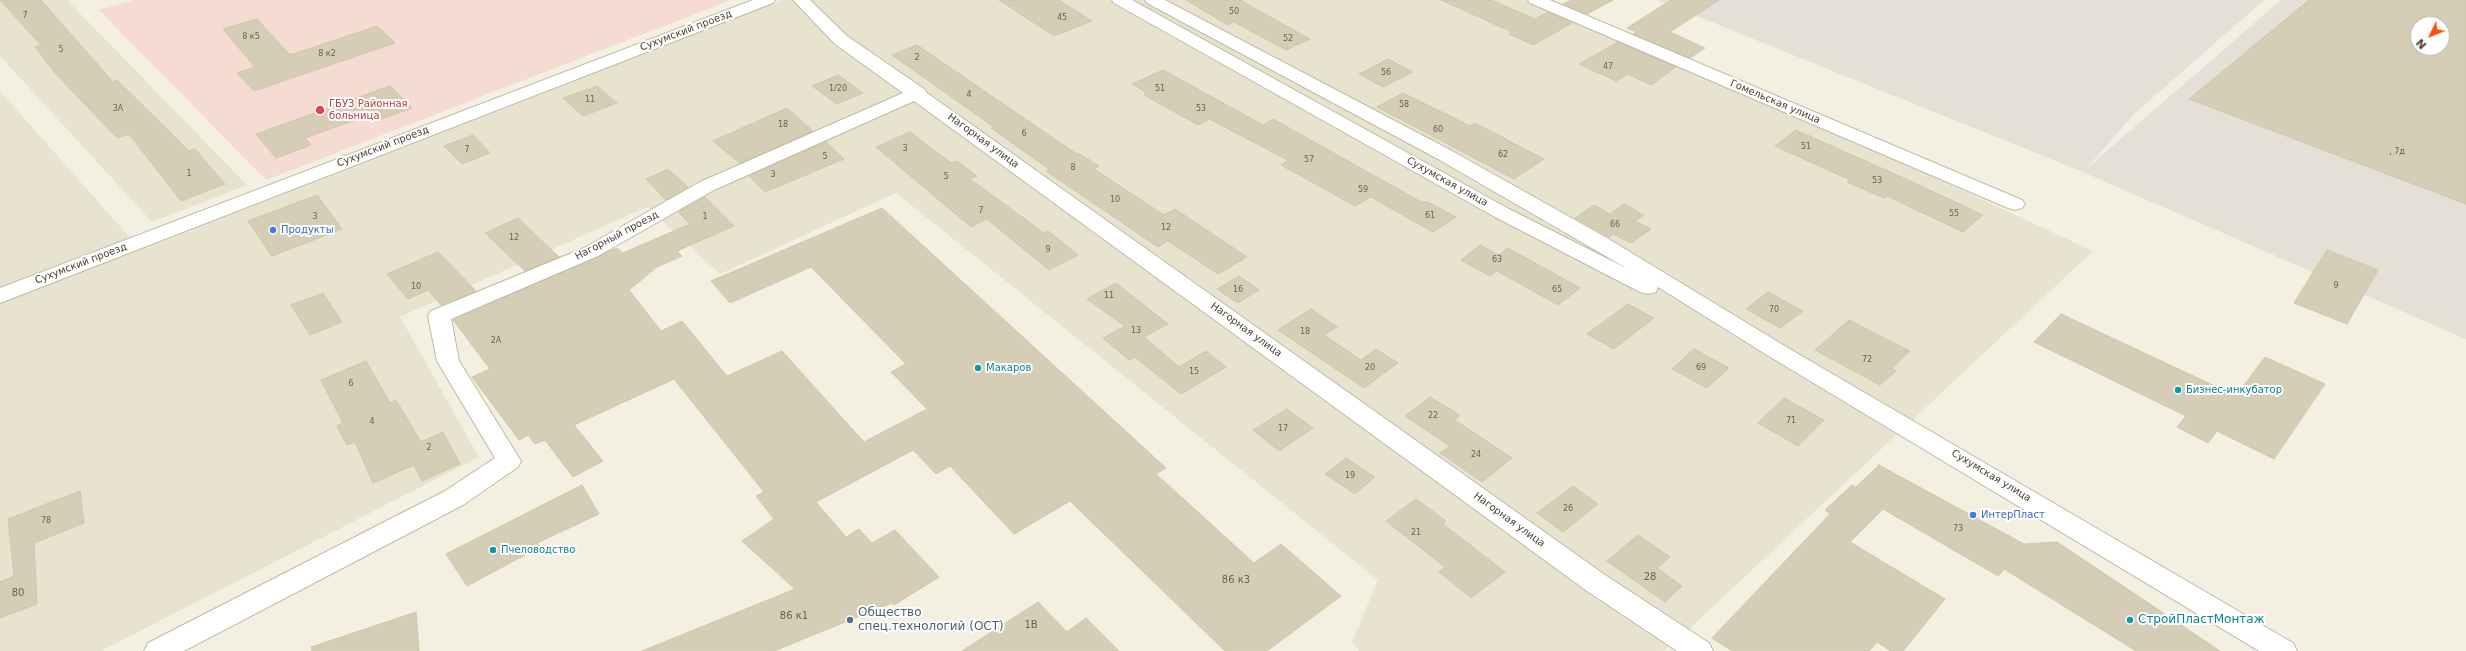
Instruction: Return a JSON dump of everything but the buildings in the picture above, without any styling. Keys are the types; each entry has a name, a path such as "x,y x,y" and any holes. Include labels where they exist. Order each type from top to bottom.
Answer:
{"street":[{"name":"Сухумский проезд","path":"0,296 767,0"},
{"name":"Нагорная улица","path":"801,0 841,40 918,93 1596,583 1699,651"},
{"name":"Сухумская улица","path":"1120,0 1502,213 1780,353"},
{"name":"Сухумская улица","path":"1154,0 1438,152 1573,227 1780,353 2283,651"},
{"name":"Гомельская улица","path":"1536,0 2015,204"},
{"name":"Нагорный проезд","path":"158,651 454,498 509,461 448,361 439,316 591,252 707,186 816,136 918,93"}],"shaded area":[{"path":"0,0 67,0 247,185 152,222 0,56"},
{"name":"ГБУЗ Районная больница","path":"134,0 731,0 266,180 99,10"},
{"path":"783,0 1551,0 2093,251 1675,642 1663,651 1359,651 1352,642 1378,580 896,193 720,274 647,207 400,317 479,457 101,651 0,651 0,91 141,250"},
{"path":"1657,0 2264,0 2134,114 2086,169 2281,0 2466,0 2466,339 2083,172"}],"place":[{"name":"ГБУЗ Районная больница","path":"320,110"},
{"name":"Продукты","path":"273,230"},
{"name":"Макаров","path":"978,368"},
{"name":"Бизнес-инкубатор","path":"2178,390"},
{"name":"ИнтерПласт","path":"1973,515"},
{"name":"Пчеловодство","path":"493,550"},
{"name":"Общество спец.технологий (ОСТ)","path":"850,620"},
{"name":"СтройПластМонтаж","path":"2130,620"}]}
